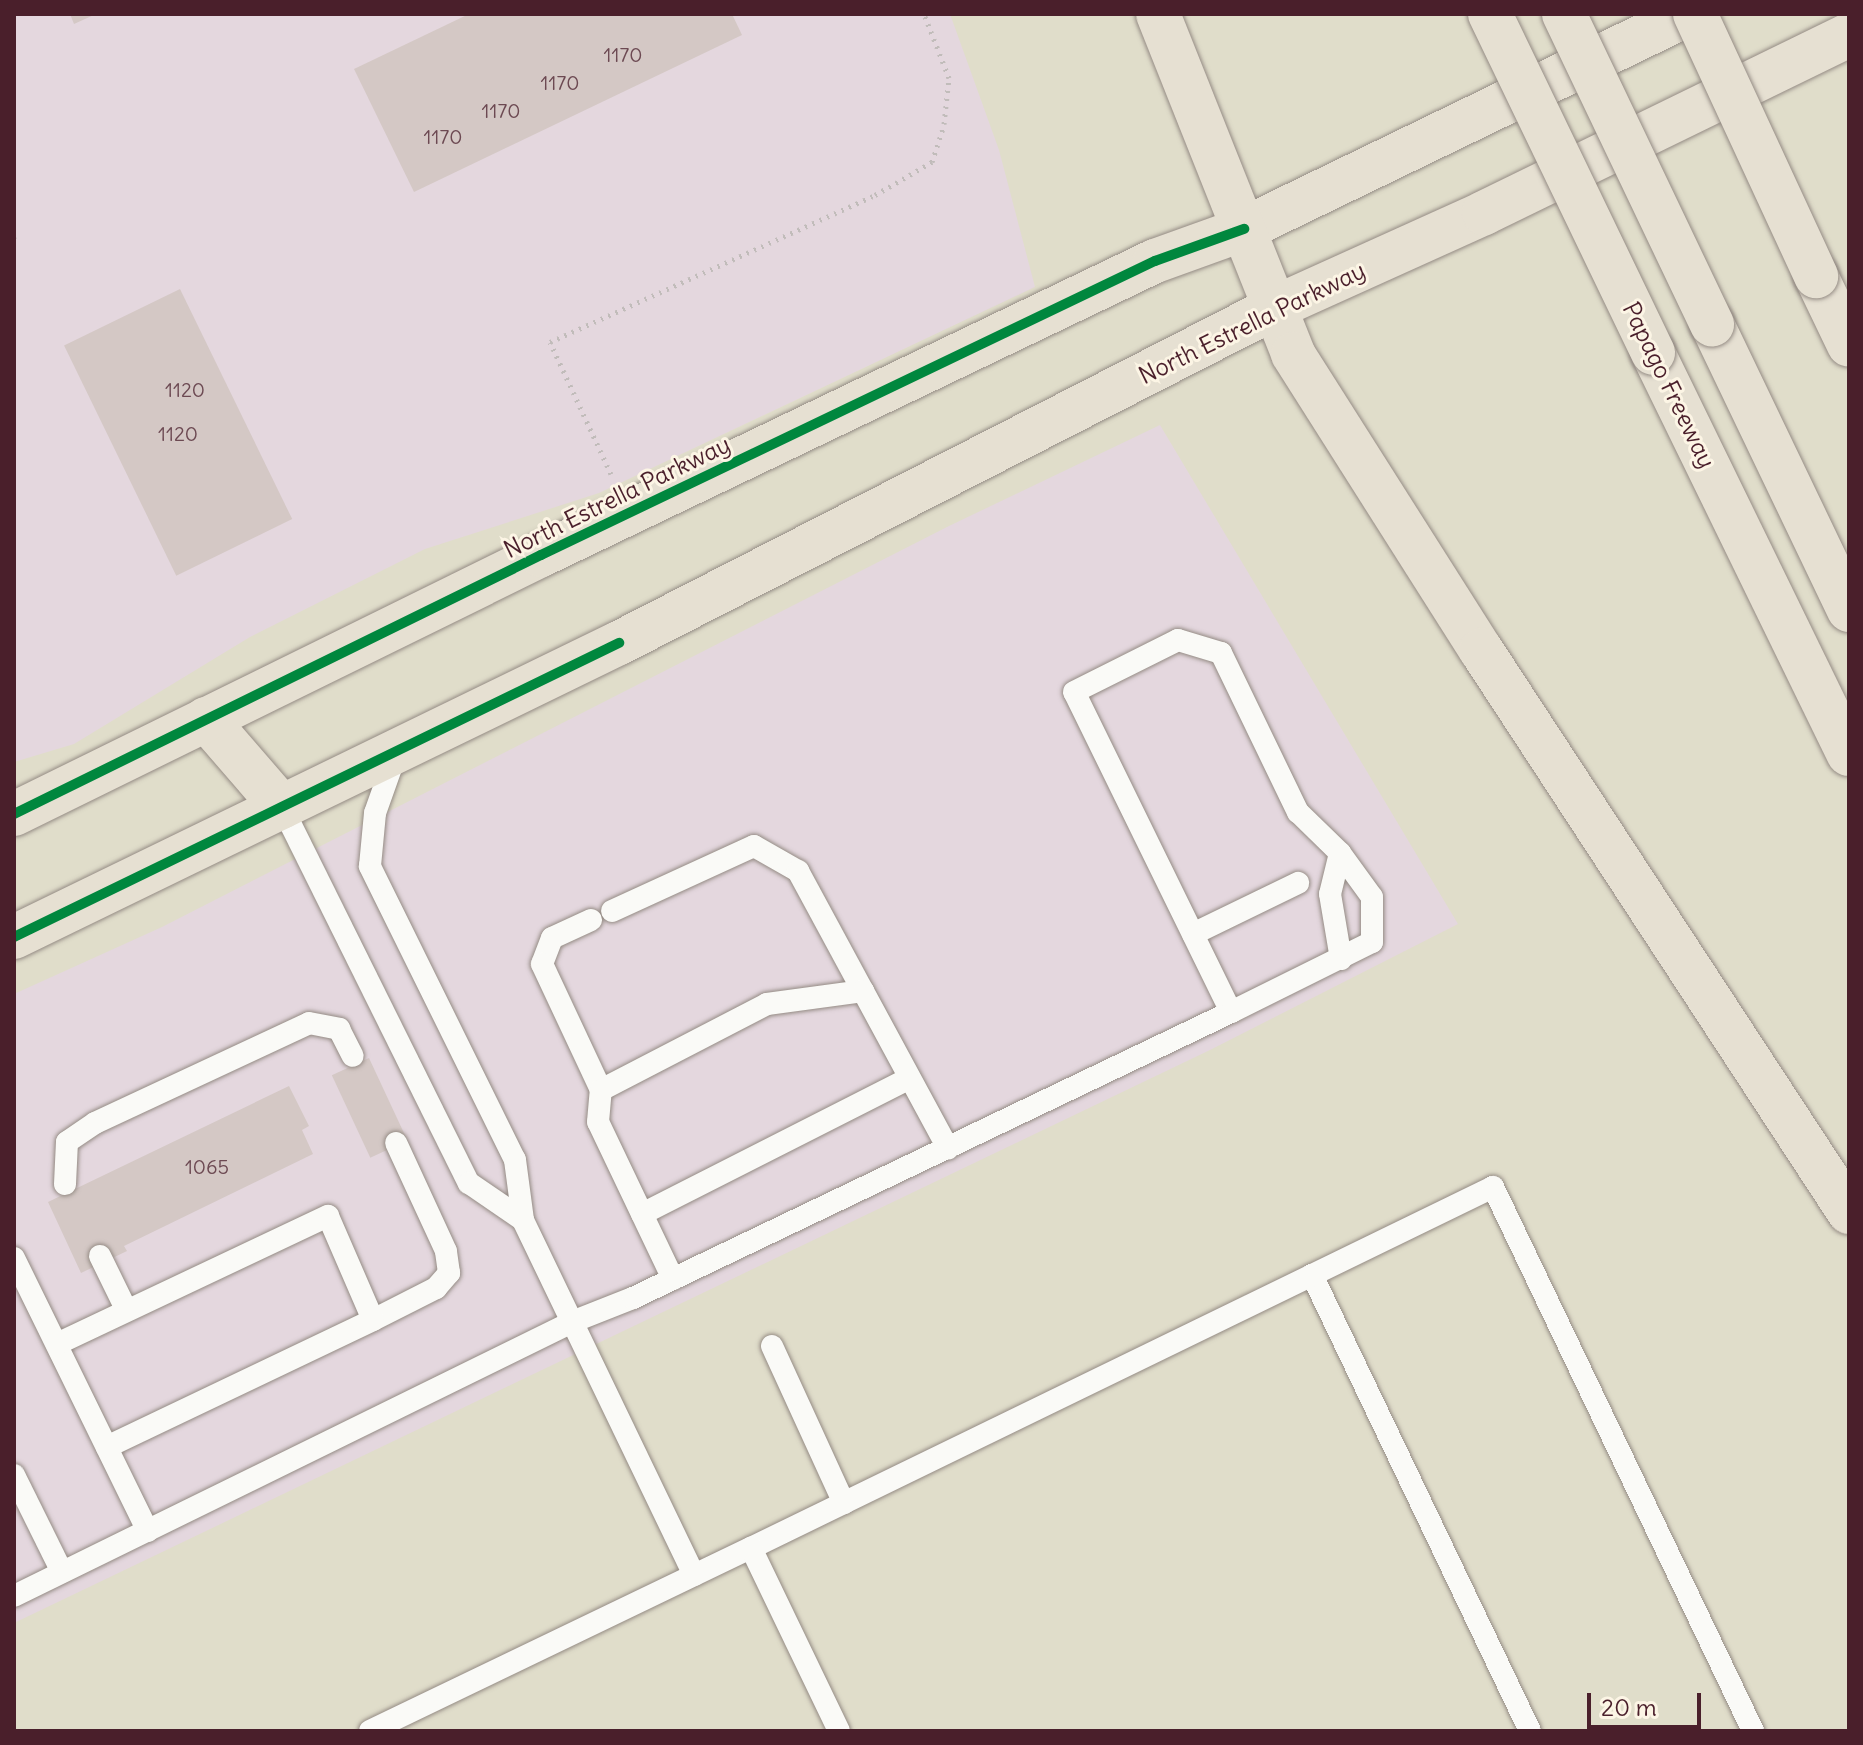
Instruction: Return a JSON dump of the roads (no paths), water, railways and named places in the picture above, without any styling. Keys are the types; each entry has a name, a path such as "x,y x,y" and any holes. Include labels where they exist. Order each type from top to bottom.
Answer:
{"main road":[{"path":"1158,14 1293,354 1448,599 1849,1212"},
{"name":"Papago Freeway","path":"1490,14 1849,754"},
{"path":"1564,14 1849,610"},
{"path":"1692,14 1849,345"},
{"name":"North Estrella Parkway","path":"14,814 1155,261 1244,229 1692,14"},
{"name":"North Estrella Parkway","path":"14,937 619,643 1274,308 1484,213 1849,35"},
{"path":"206,719 282,807"}],"lane":[{"path":"14,1596 572,1322 673,1279 948,1148 1231,1012 1341,959 1372,942 1372,897 1340,853 1298,812 1221,653 1178,640 1074,692 1231,1012"},
{"path":"397,751 375,813 370,866 515,1160 523,1220 694,1575"},
{"path":"282,807 469,1183 523,1220"},
{"path":"673,1279 598,1122 601,1090 542,964 552,938 754,846 798,871 948,1148"},
{"path":"1340,853 1330,894 1341,959"},
{"path":"1193,934 1298,883"},
{"path":"601,1090 767,1004 863,991"},
{"path":"65,1184 67,1142 95,1123 309,1023 339,1029 353,1056"},
{"path":"642,1214 908,1079"},
{"path":"107,1447 436,1288 449,1273 446,1251 396,1143"},
{"path":"370,1731 1493,1187 1753,1731"},
{"path":"57,1344 328,1216 373,1320"},
{"path":"100,1256 126,1309"},
{"path":"14,1258 21,1292 57,1344 148,1531"},
{"path":"1312,1275 1530,1731"},
{"path":"772,1346 844,1503"},
{"path":"14,1475 62,1572"},
{"path":"751,1548 839,1731"}]}
